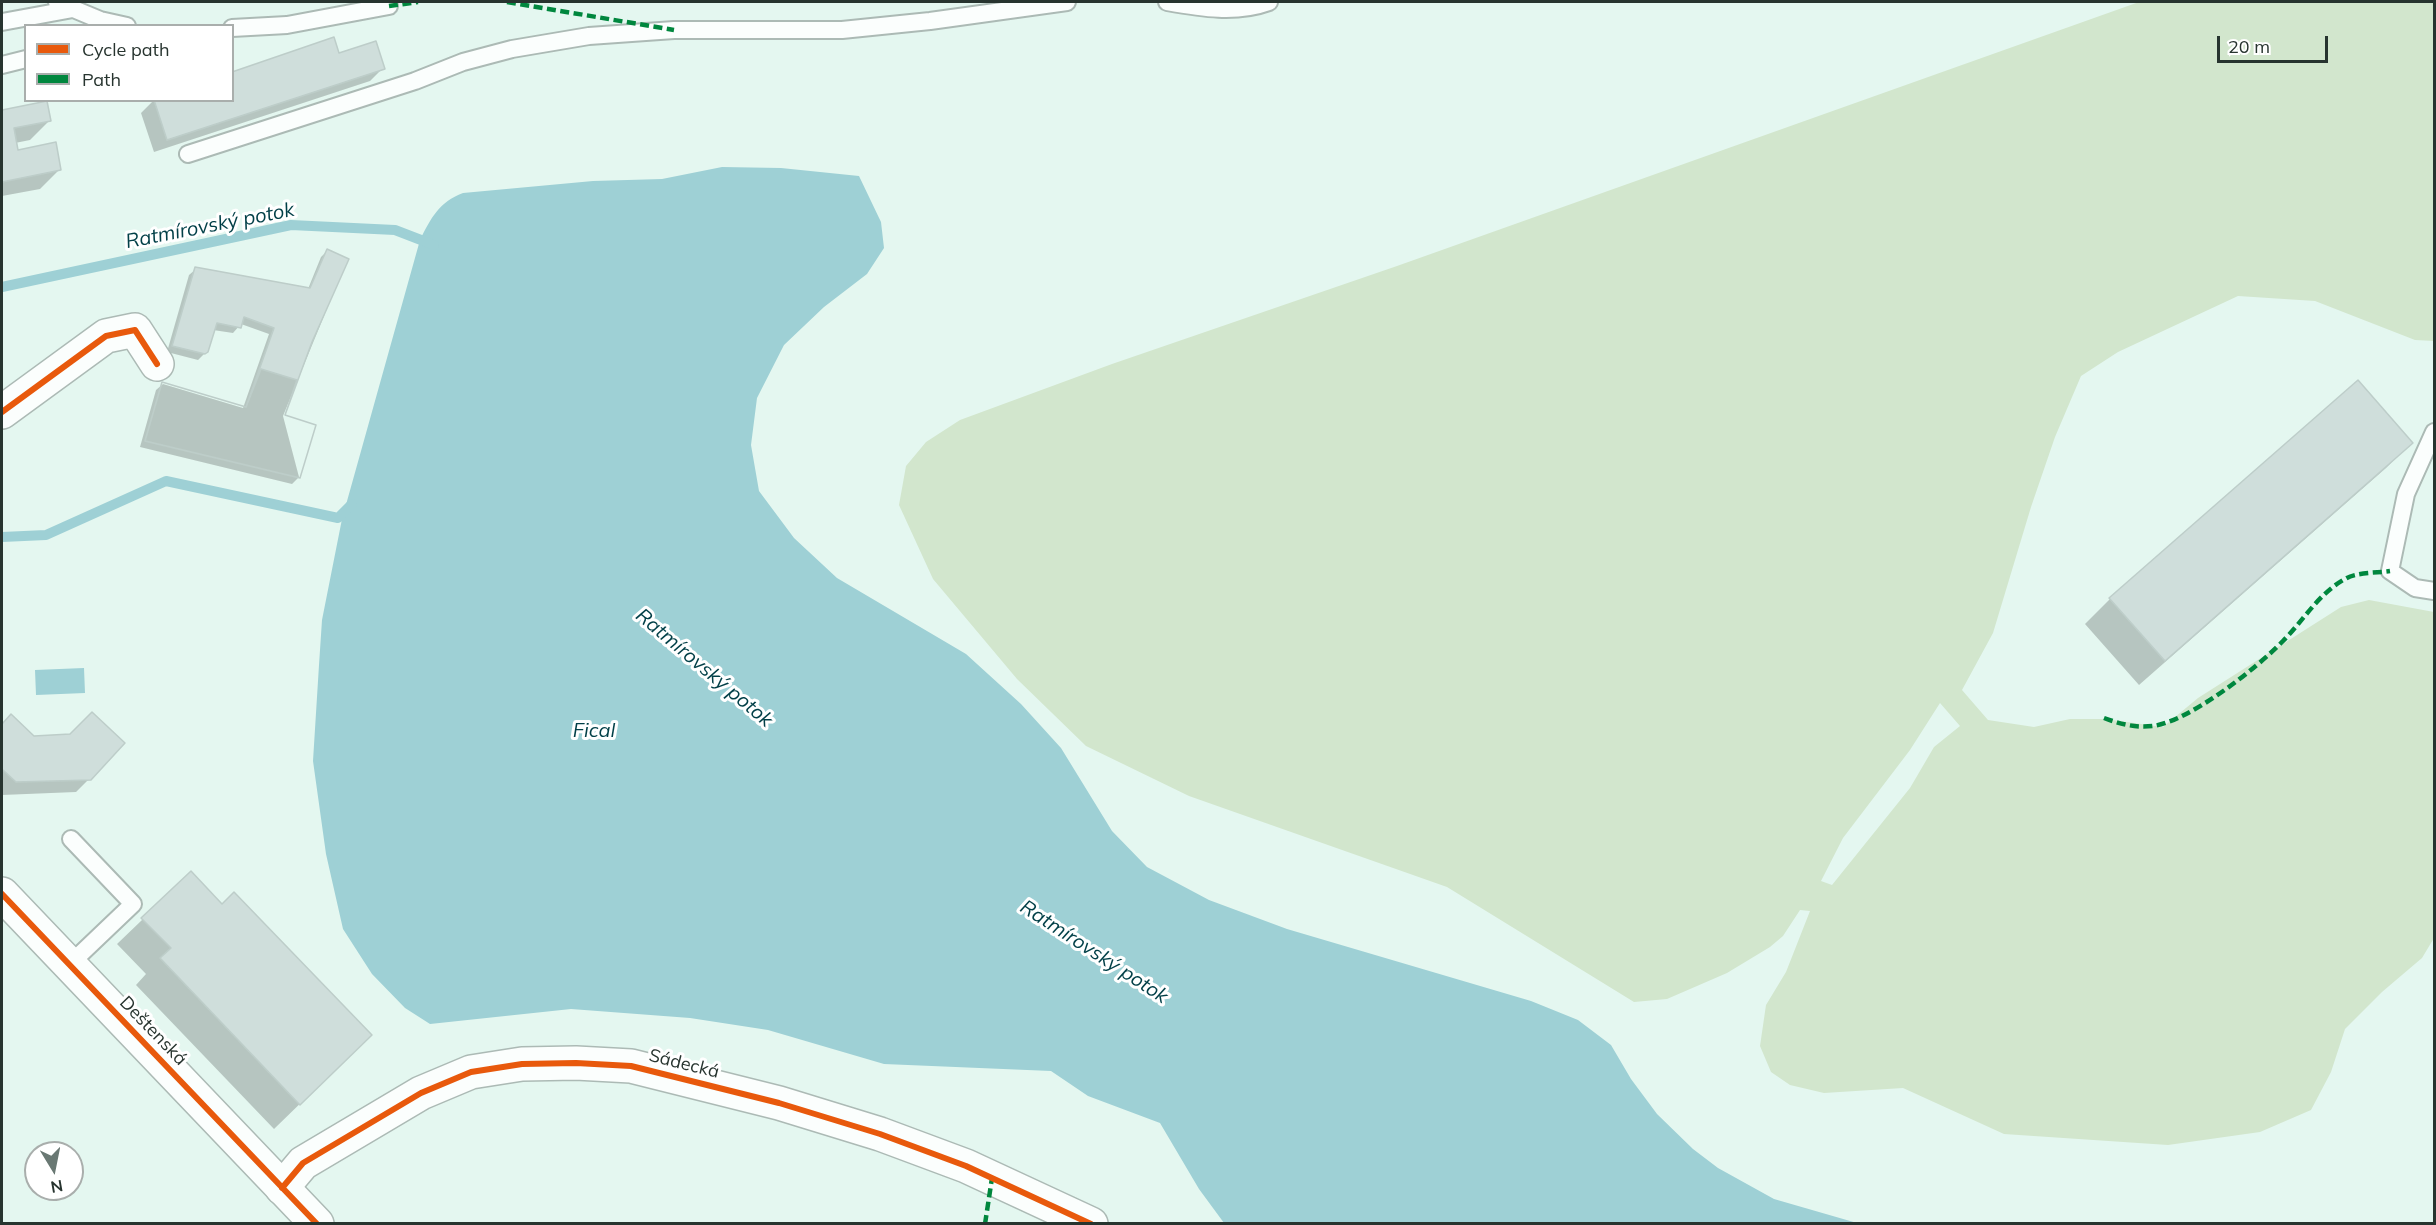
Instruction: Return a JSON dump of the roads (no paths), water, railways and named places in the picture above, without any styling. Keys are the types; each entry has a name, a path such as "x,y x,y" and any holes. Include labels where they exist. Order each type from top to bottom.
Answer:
{"street":[{"path":"2,412 106,336 135,330 157,364"},
{"name":"Deštenská","path":"2,894 317,1224"},
{"name":"Sádecká","path":"282,1188 303,1163 422,1093 471,1072 522,1064 576,1063 631,1066 779,1102 858,1127 966,1166 1090,1224"}],"lane":[{"path":"57,2 100,20 119,24"},
{"path":"188,154 415,81 463,62 512,49 589,36 674,30 842,30 930,21 1067,2"},
{"path":"1167,2 1206,9 1256,6 1269,2"},
{"path":"234,28 287,26 389,6"},
{"path":"2,22 73,9"},
{"path":"2,65 24,60"},
{"path":"2434,432 2406,494 2390,571 2415,588 2434,591"},
{"path":"69,965 133,904 71,839"}],"water":[{"name":"Fical","path":"722,167 781,168 859,176 881,222 884,248 867,274 824,307 784,345 757,398 751,445 759,491 794,538 837,578 966,654 1021,704 1061,748 1112,831 1147,867 1209,900 1287,929 1531,1001 1578,1020 1611,1045 1631,1079 1657,1114 1693,1149 1718,1168 1774,1199 1857,1223 1224,1223 1199,1189 1160,1123 1088,1096 1051,1071 884,1064 768,1030 690,1018 571,1009 430,1024 405,1008 372,974 343,929 326,854 313,761 322,620 342,519 420,240 442,206 463,193 593,181 662,179"},
{"path":"84,668 85,693 36,695 35,670"}],"waterway":[{"name":"Ratmírovský potok","path":"2,287 291,225 395,230 434,245"},
{"path":"2,537 46,535 166,481 338,518 352,504"}]}
